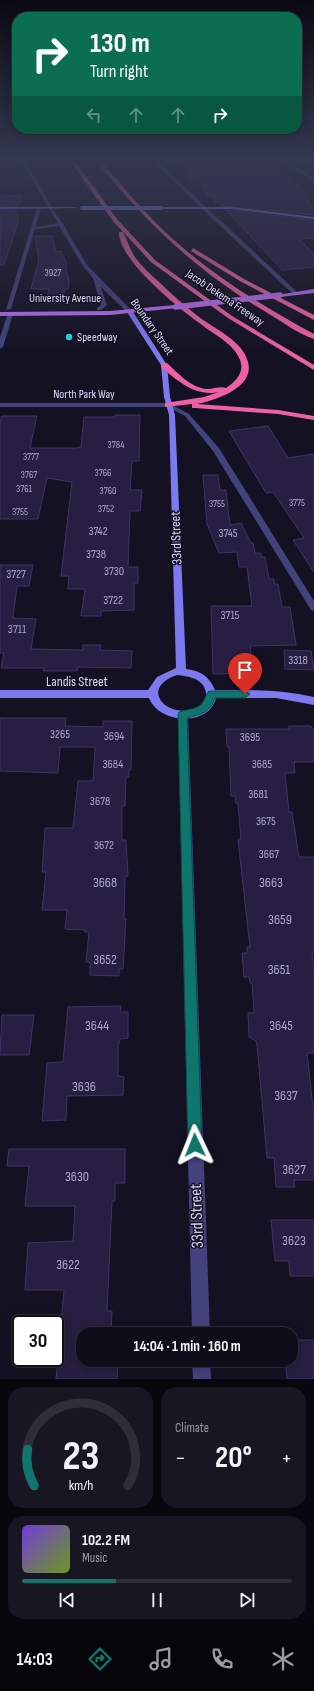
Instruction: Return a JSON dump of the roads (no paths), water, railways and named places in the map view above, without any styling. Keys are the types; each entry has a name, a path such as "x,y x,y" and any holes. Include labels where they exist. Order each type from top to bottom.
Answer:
{"highway":[{"path":"117,225 132,257 147,273 194,316 240,352 244,361 246,369 242,377 222,395 198,402 168,405"},
{"name":"Jacob Dekema Freeway","path":"120,225 153,261 197,294 230,317 314,368"},
{"name":"Jacob Dekema Freeway","path":"155,225 182,250 213,274 314,337"},
{"path":"162,232 242,280 314,318"},
{"path":"164,365 187,385 198,390 220,390 236,384"},
{"path":"168,405 244,408 314,418"}],"main road":[{"name":"University Avenue","path":"0,309 9,311 130,312 314,291"},
{"name":"University Avenue","path":"0,314 9,311 99,309 130,312"},
{"name":"Boundary Street","path":"130,312 164,365 168,405"},
{"name":"33rd Street","path":"168,405 172,415 174,450 181,671"},
{"path":"181,671 196,674 204,679 209,685 211,694 210,700 206,706 199,712 183,715 171,714 163,710 157,704 153,694 156,683 161,678 168,674 181,671"},
{"name":"Landis Street","path":"0,694 153,694"},
{"path":"211,694 299,696 314,701"}],"street":[{"path":"0,347 33,225"},
{"path":"32,229 53,225"},
{"name":"Boundary Street","path":"62,225 85,266 95,278 130,312"},
{"path":"222,225 295,293"},
{"path":"95,278 104,305 99,309"},
{"name":"North Park Way","path":"0,405 168,405"},
{"path":"168,405 187,415 216,450 314,608"},
{"name":"33rd Street","path":"183,715 201,1327"},
{"path":"201,1367 202,1379"}],"place":[{"name":"Speedway","path":"69,337"}]}
